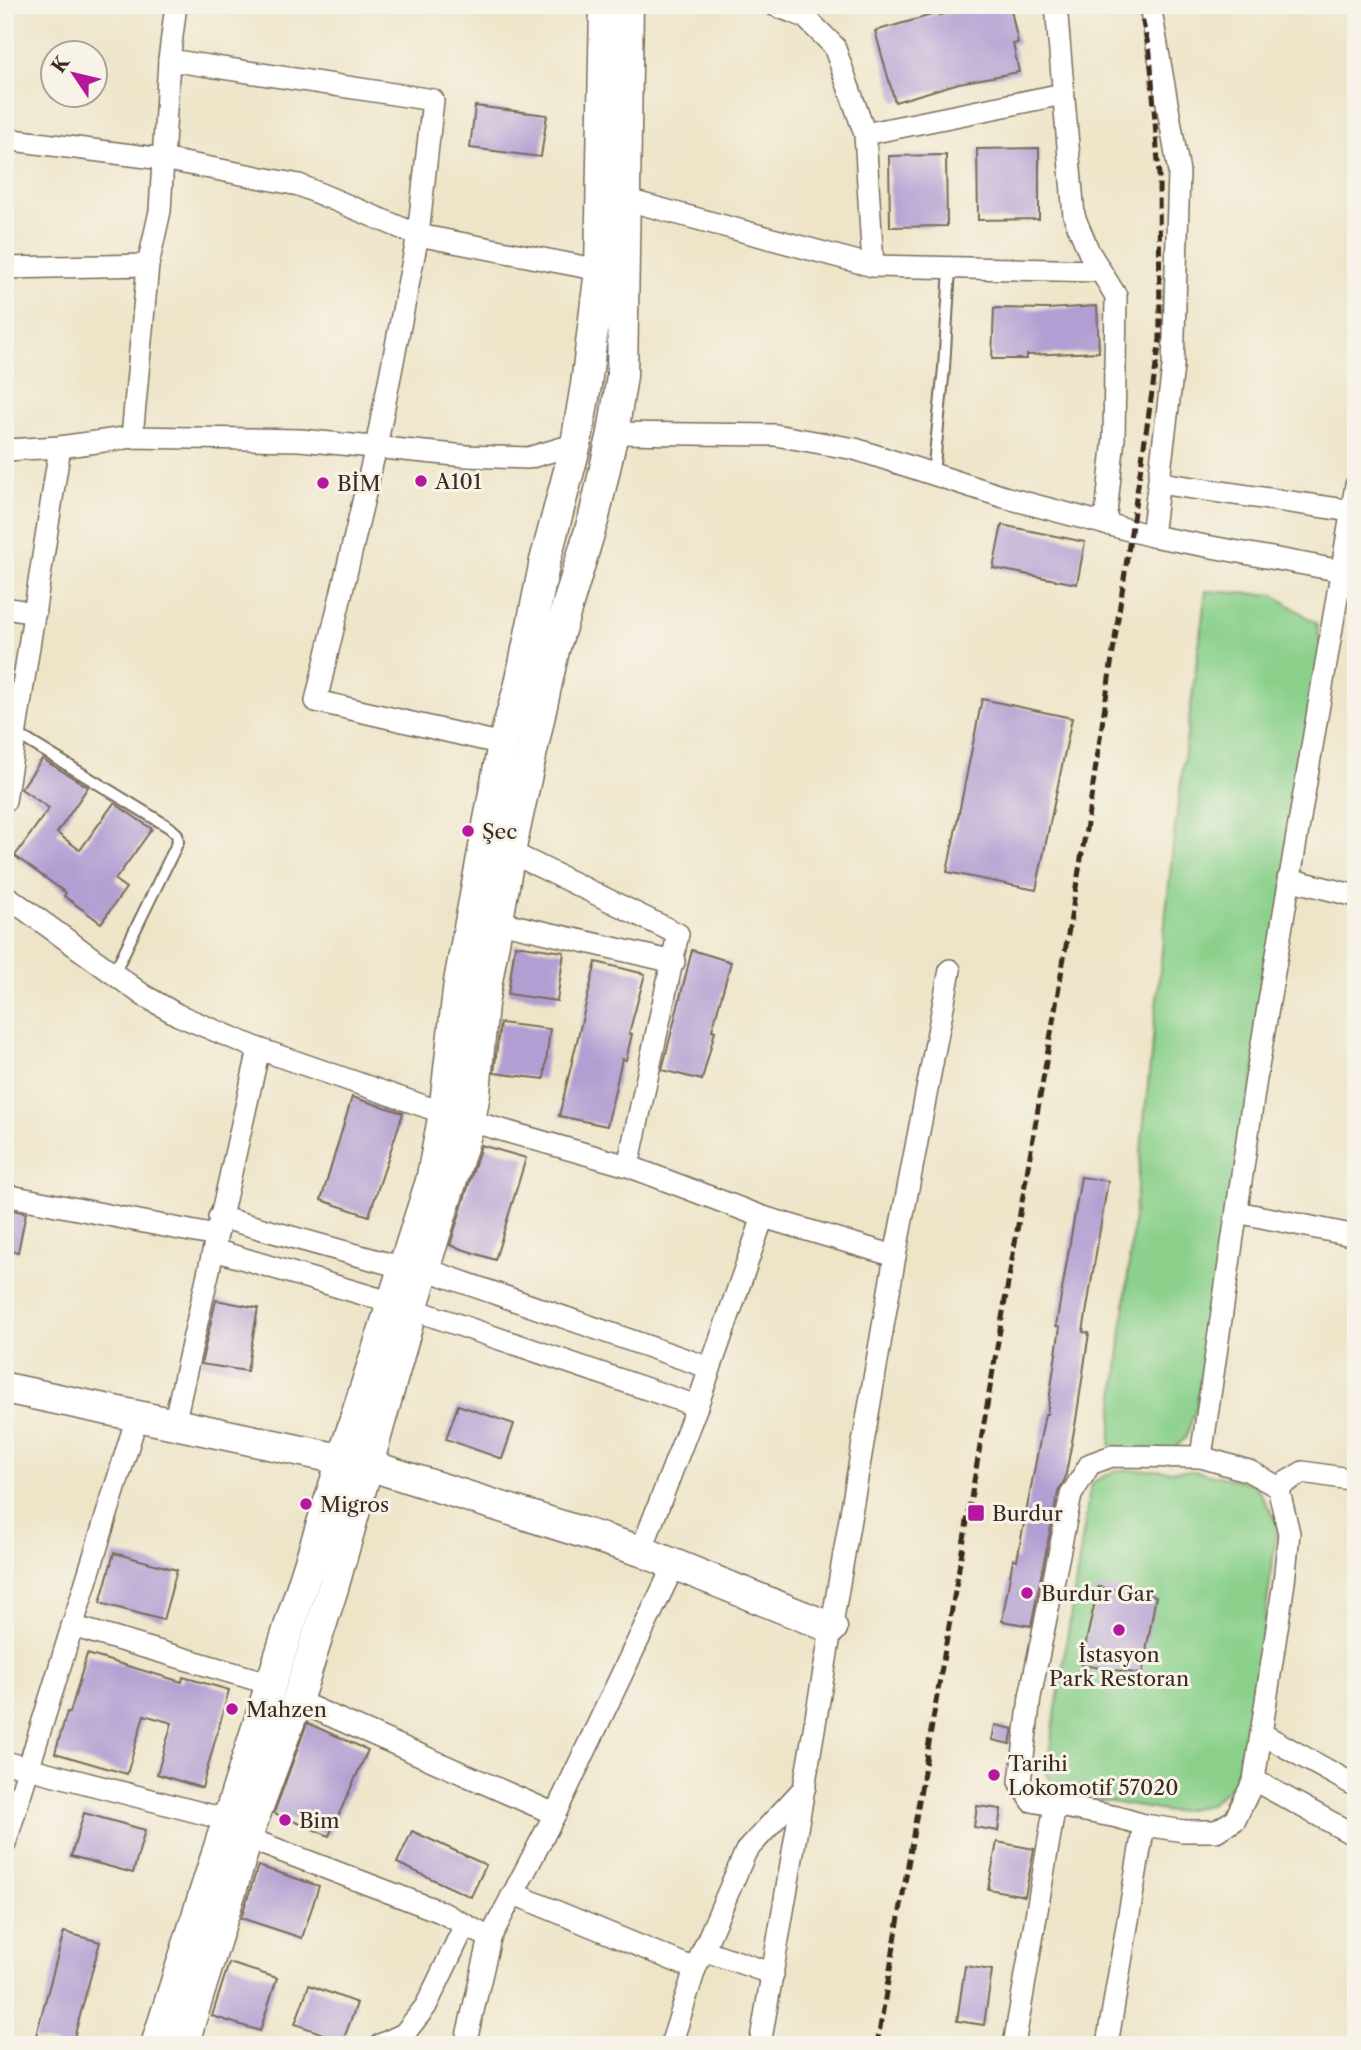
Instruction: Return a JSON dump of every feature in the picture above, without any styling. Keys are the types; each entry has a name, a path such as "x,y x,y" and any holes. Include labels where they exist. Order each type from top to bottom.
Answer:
{"main road":[{"path":"457,1117 459,982 503,744 520,684 545,561 576,444 600,270 605,5"},
{"path":"183,2045 271,1684 356,1462 415,1268 431,1181 457,1117 475,1093 483,1004 510,852 554,650 594,517 613,433 622,376 627,200 628,5"},
{"path":"576,444 613,433"},
{"path":"5,1388 137,1418 174,1423 356,1462 641,1551 832,1629"},
{"path":"156,2045 237,1829 297,1701 333,1588 356,1462"}],"street":[{"path":"132,437 148,265 160,211 169,60 176,5"},
{"path":"774,5 805,17 834,46 865,134 873,266"},
{"path":"1056,5 1074,216 1089,252 1116,296 1114,438 1105,524"},
{"path":"1150,5 1179,172 1173,367 1152,536"},
{"path":"169,60 433,100 418,235 376,447 316,701 503,744"},
{"path":"865,134 1063,94"},
{"path":"5,139 163,159 299,185 418,235 600,270"},
{"path":"627,200 873,266 1100,271"},
{"path":"5,268 148,265"},
{"path":"613,433 775,435 855,449 1003,497 1152,536 1349,571"},
{"path":"5,450 60,447 132,437 300,440 466,456 528,458 576,444"},
{"path":"5,801 17,734 13,703 35,614 60,447"},
{"path":"1159,483 1352,511"},
{"path":"1201,1457 1288,879 1349,571 1356,485"},
{"path":"5,608 35,614"},
{"path":"510,852 678,934 628,1166"},
{"path":"1288,879 1356,896"},
{"path":"5,895 143,995 178,1015 259,1049 457,1117 628,1166 763,1217 895,1256"},
{"path":"499,922 674,962"},
{"path":"760,2045 895,1256 950,970"},
{"path":"174,1423 259,1049"},
{"path":"5,1195 415,1268 710,1368"},
{"path":"1237,1212 1356,1236"},
{"path":"641,1551 697,1406 763,1217"},
{"path":"216,1234 403,1306 697,1406"},
{"path":"5,1844 137,1418"},
{"path":"1112,1456 1201,1457 1249,1471 1278,1487 1289,1533 1284,1582 1254,1780 1235,1820 1216,1831 1144,1825 1117,1817 1032,1801 1020,1782 1030,1697 1071,1495 1090,1464 1112,1456"},
{"path":"1278,1487 1303,1472 1356,1480"},
{"path":"465,2045 490,1938 555,1815 675,1563"},
{"path":"72,1626 271,1684"},
{"path":"297,1701 555,1815"},
{"path":"1262,1734 1356,1786"},
{"path":"5,1762 237,1829 441,1912 490,1938"},
{"path":"1254,1780 1356,1836"},
{"path":"671,2045 699,1959 746,1851 806,1786"},
{"path":"1014,2045 1055,1805"},
{"path":"1107,2045 1144,1825"},
{"path":"514,1894 699,1959 773,1974"},
{"path":"380,2045 404,2034 426,2006 465,1925"}],"lane":[{"path":"933,474 944,368 950,268"},
{"path":"17,734 177,834 178,842 114,974"}],"green space":[{"path":"1206,591 1274,595 1316,623 1325,662 1196,1408 1186,1437 1170,1453 1150,1454 1110,1445 1175,827"},
{"path":"1116,1470 1194,1471 1254,1484 1278,1523 1259,1662 1235,1783 1209,1805 1170,1812 1063,1794 1046,1774 1091,1483"}],"building":[{"path":"987,5 1010,5 1018,43 1013,44 1019,72 959,83 895,102 875,31 939,13 940,15"},
{"path":"475,106 547,115 541,157 470,148"},
{"path":"1039,148 1039,219 978,220 977,149"},
{"path":"946,155 947,226 890,227 889,156"},
{"path":"1097,306 1099,352 1027,355 1027,359 992,359 994,308"},
{"path":"1002,525 1085,542 1077,584 993,568"},
{"path":"982,699 1072,718 1036,890 947,872"},
{"path":"42,759 88,787 57,833 80,850 114,803 152,829 115,880 126,888 101,923 64,896 66,893 15,856 49,808 21,789"},
{"path":"515,945 564,952 557,1001 508,994"},
{"path":"692,950 731,962 712,1030 715,1031 702,1080 662,1070"},
{"path":"596,962 645,974 629,1033 632,1034 626,1060 622,1059 607,1126 559,1116"},
{"path":"500,1023 550,1029 544,1079 494,1073"},
{"path":"352,1097 403,1113 369,1216 321,1200"},
{"path":"481,1145 526,1158 495,1260 450,1245"},
{"path":"1081,1177 1108,1181 1083,1332 1089,1333 1076,1420 1065,1479 1058,1492 1031,1626 1002,1621 1013,1559 1017,1560 1047,1414 1060,1327 1056,1326"},
{"path":"5,1208 26,1213 18,1252 5,1250"},
{"path":"216,1300 258,1308 247,1371 201,1364"},
{"path":"458,1405 514,1424 502,1459 446,1439"},
{"path":"114,1553 177,1570 163,1620 100,1603"},
{"name":"İstasyon Park Restoran","path":"1098,1587 1156,1596 1142,1674 1081,1665"},
{"path":"87,1654 182,1682 183,1677 229,1690 202,1788 157,1774 172,1723 144,1715 127,1774 55,1753"},
{"path":"307,1723 368,1750 329,1836 274,1813"},
{"path":"995,1725 1013,1729 1010,1744 992,1740"},
{"path":"977,1806 1001,1809 998,1831 974,1827"},
{"path":"84,1813 145,1830 133,1873 71,1856"},
{"path":"412,1831 486,1865 471,1897 397,1863"},
{"path":"997,1842 1034,1849 1025,1896 988,1889"},
{"path":"258,1866 319,1886 302,1938 241,1918"},
{"path":"64,1932 100,1942 72,2045 58,2045 35,2039"},
{"path":"229,1963 277,1978 260,2031 212,2016"},
{"path":"965,1966 992,1970 984,2025 957,2021"},
{"path":"309,1985 357,2003 343,2041 295,2024"}],"railway":[{"path":"877,2045 1088,818 1160,339 1159,176 1150,53 1139,5"}],"place":[{"name":"A101","path":"421,481"},
{"name":"BİM","path":"323,483"},
{"name":"Şec","path":"468,831"},
{"name":"Migros","path":"306,1504"},
{"name":"Burdur","path":"976,1513"},
{"name":"Burdur Gar","path":"1027,1593"},
{"name":"İstasyon Park Restoran","path":"1119,1630"},
{"name":"Mahzen","path":"232,1709"},
{"name":"Tarihi Lokomotif 57020","path":"994,1775"},
{"name":"Bim","path":"285,1820"}]}
